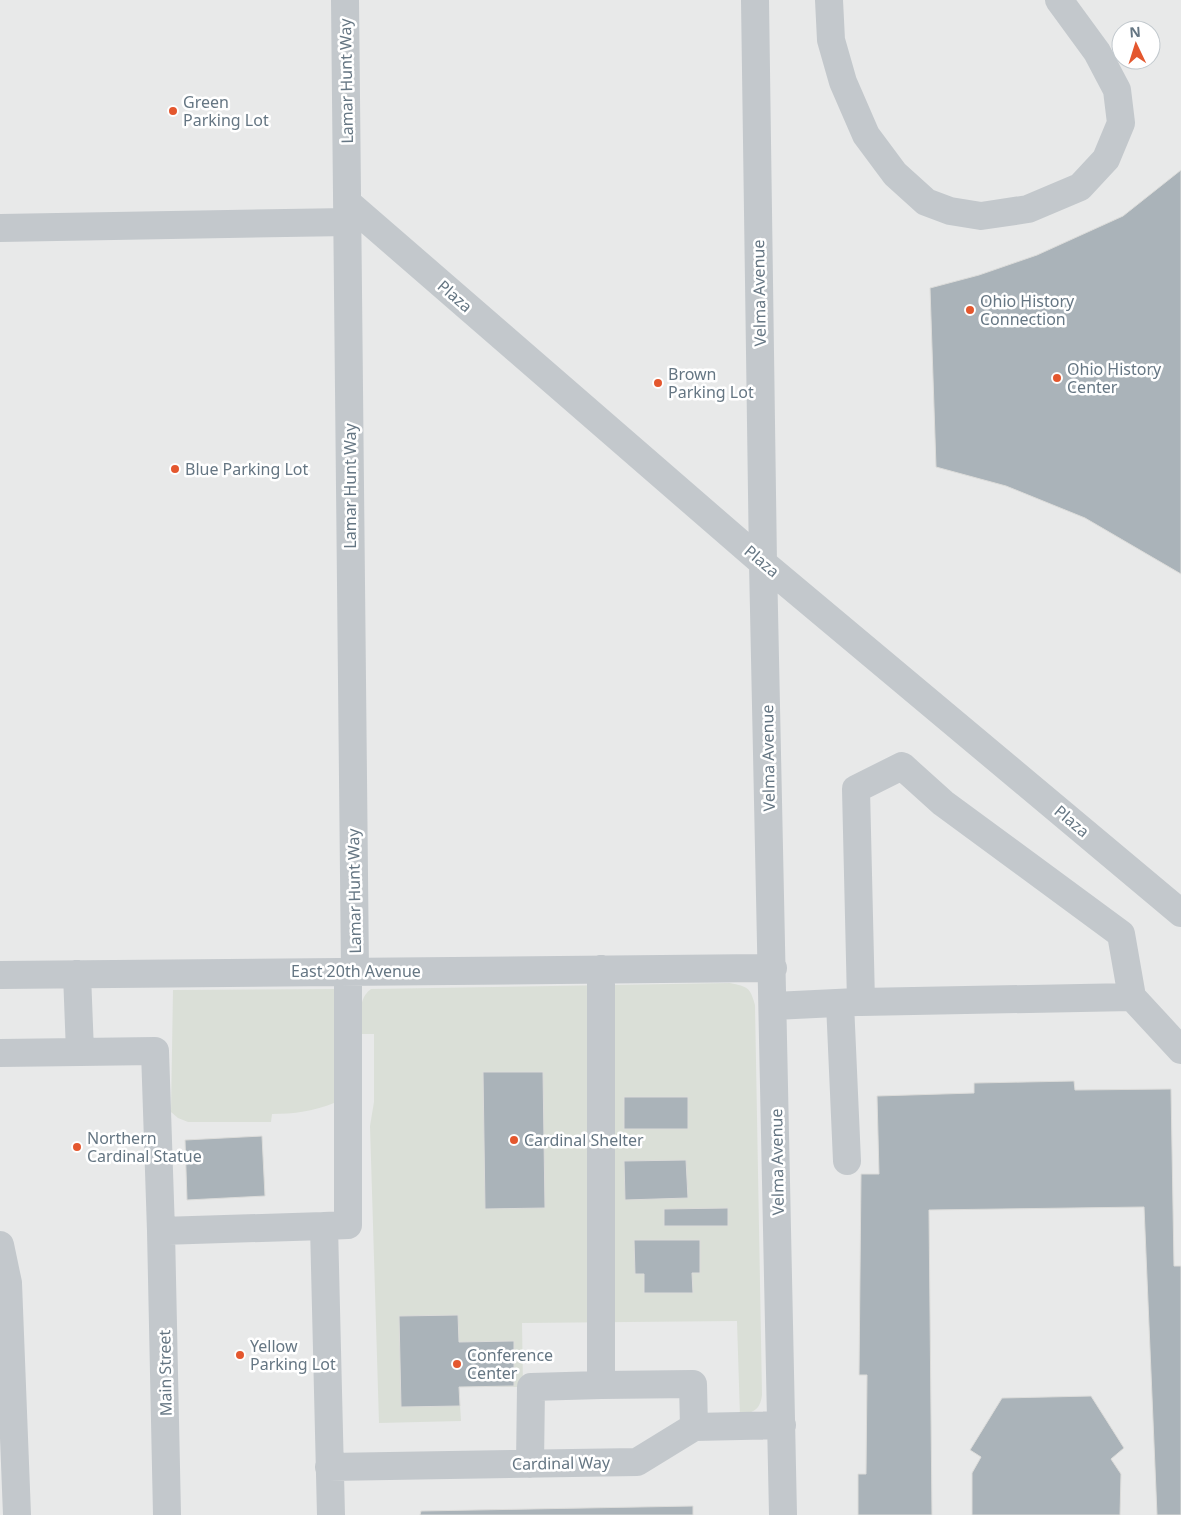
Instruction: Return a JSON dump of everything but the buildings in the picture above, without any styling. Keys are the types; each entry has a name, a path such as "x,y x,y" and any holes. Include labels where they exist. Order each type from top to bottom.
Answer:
{"street":[{"name":"Lamar Hunt Way","path":"324,1226 348,1225 352,971 345,0"},
{"name":"Velma Avenue","path":"755,0 763,563 774,1006 783,1515"},
{"path":"829,0 831,40 843,82 866,135 895,174 926,202 950,211 981,216 1028,209 1080,187 1106,159 1121,123 1118,90 1097,52 1059,0"},
{"path":"0,228 348,212"},
{"name":"Plaza","path":"348,212 1181,913"},
{"path":"847,1161 856,789 902,766 943,803 1121,934 1132,997 1181,1050"},
{"name":"East 20th Avenue","path":"0,975 773,968"},
{"path":"601,969 601,1386"},
{"path":"0,1053 80,1052 77,974"},
{"path":"774,1006 850,1002 1132,997"},
{"name":"Main Street","path":"80,1052 155,1051 167,1515"},
{"path":"161,1231 324,1226 331,1515"},
{"path":"0,1245 8,1283 17,1515"},
{"path":"530,1464 531,1387 693,1384 694,1427 782,1426"},
{"name":"Cardinal Way","path":"329,1467 637,1462 694,1427"}],"shaded area":[{"path":"0,0 1181,0 1181,1515 0,1515"},
{"path":"730,983 750,991 755,1005 762,1395 758,1407 740,1417 737,1321 522,1323 523,1387 459,1387 461,1421 379,1423 370,1126 374,1102 374,1034 361,1034 361,1009 367,993 371,989"},
{"path":"342,989 334,1103 304,1112 272,1114 271,1122 188,1122 178,1118 171,1112 173,990"}],"place":[{"name":"Green Parking Lot","path":"173,111"},
{"name":"Ohio History Connection","path":"970,310"},
{"name":"Ohio History Center","path":"1057,378"},
{"name":"Brown Parking Lot","path":"658,383"},
{"name":"Blue Parking Lot","path":"175,469"},
{"name":"Cardinal Shelter","path":"514,1140"},
{"name":"Northern Cardinal Statue","path":"77,1147"},
{"name":"Yellow Parking Lot","path":"240,1355"},
{"name":"Conference Center","path":"457,1364"}]}
